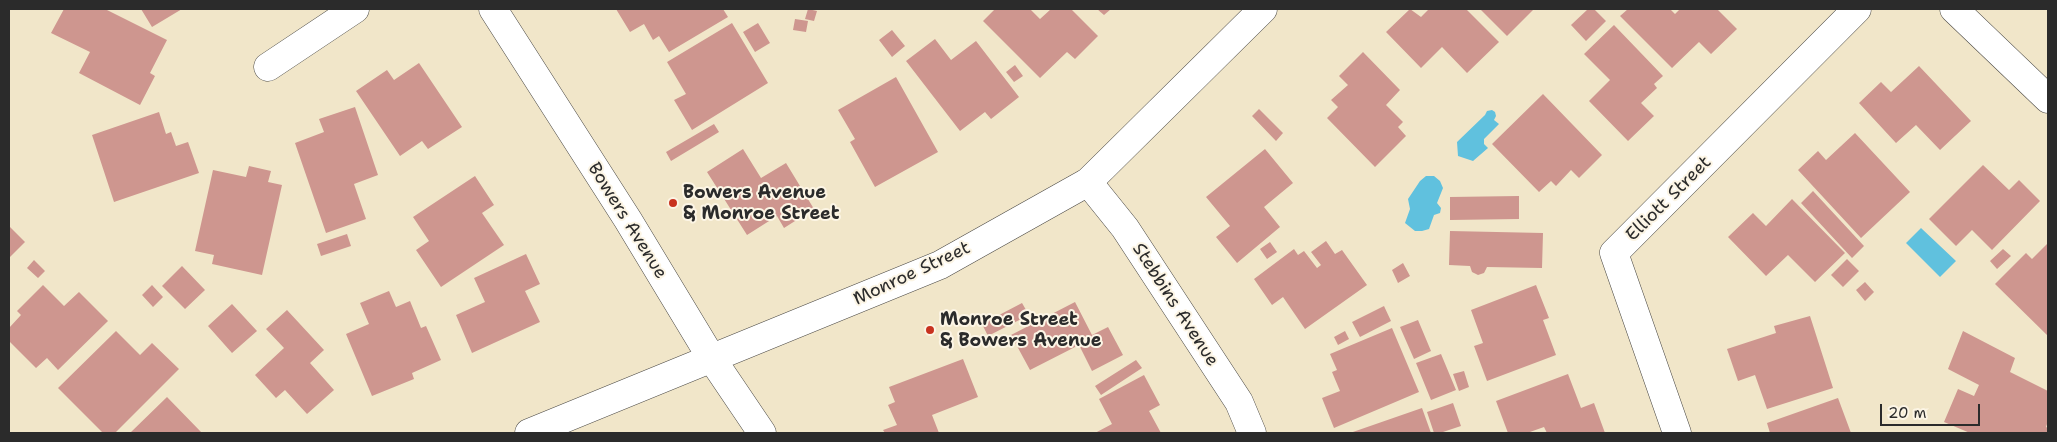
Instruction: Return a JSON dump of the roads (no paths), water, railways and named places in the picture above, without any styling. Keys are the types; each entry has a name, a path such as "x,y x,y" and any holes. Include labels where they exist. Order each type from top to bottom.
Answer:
{"main road":[{"path":"268,67 355,9"},
{"name":"Bowers Avenue","path":"493,9 628,220 712,359 762,433"},
{"name":"Monroe Street","path":"529,433 940,265 1088,182 1263,9"},
{"name":"Elliott Street","path":"1677,433 1614,253 1857,9"},
{"path":"1954,9 2048,99"},
{"name":"Stebbins Avenue","path":"1088,182 1124,228 1239,402 1252,433"}],"water":[{"path":"1492,110 1496,116 1494,120 1499,124 1484,139 1484,144 1488,148 1473,161 1458,156 1457,142 1487,111"},
{"path":"1426,176 1434,176 1440,181 1443,188 1437,203 1441,208 1440,213 1434,215 1429,229 1415,231 1405,223 1410,209 1408,199 1420,181"},
{"path":"1921,228 1956,261 1940,277 1906,243"}],"place":[{"name":"Bowers Avenue & Monroe Street","path":"673,203"},
{"name":"Monroe Street & Bowers Avenue","path":"930,330"}]}
